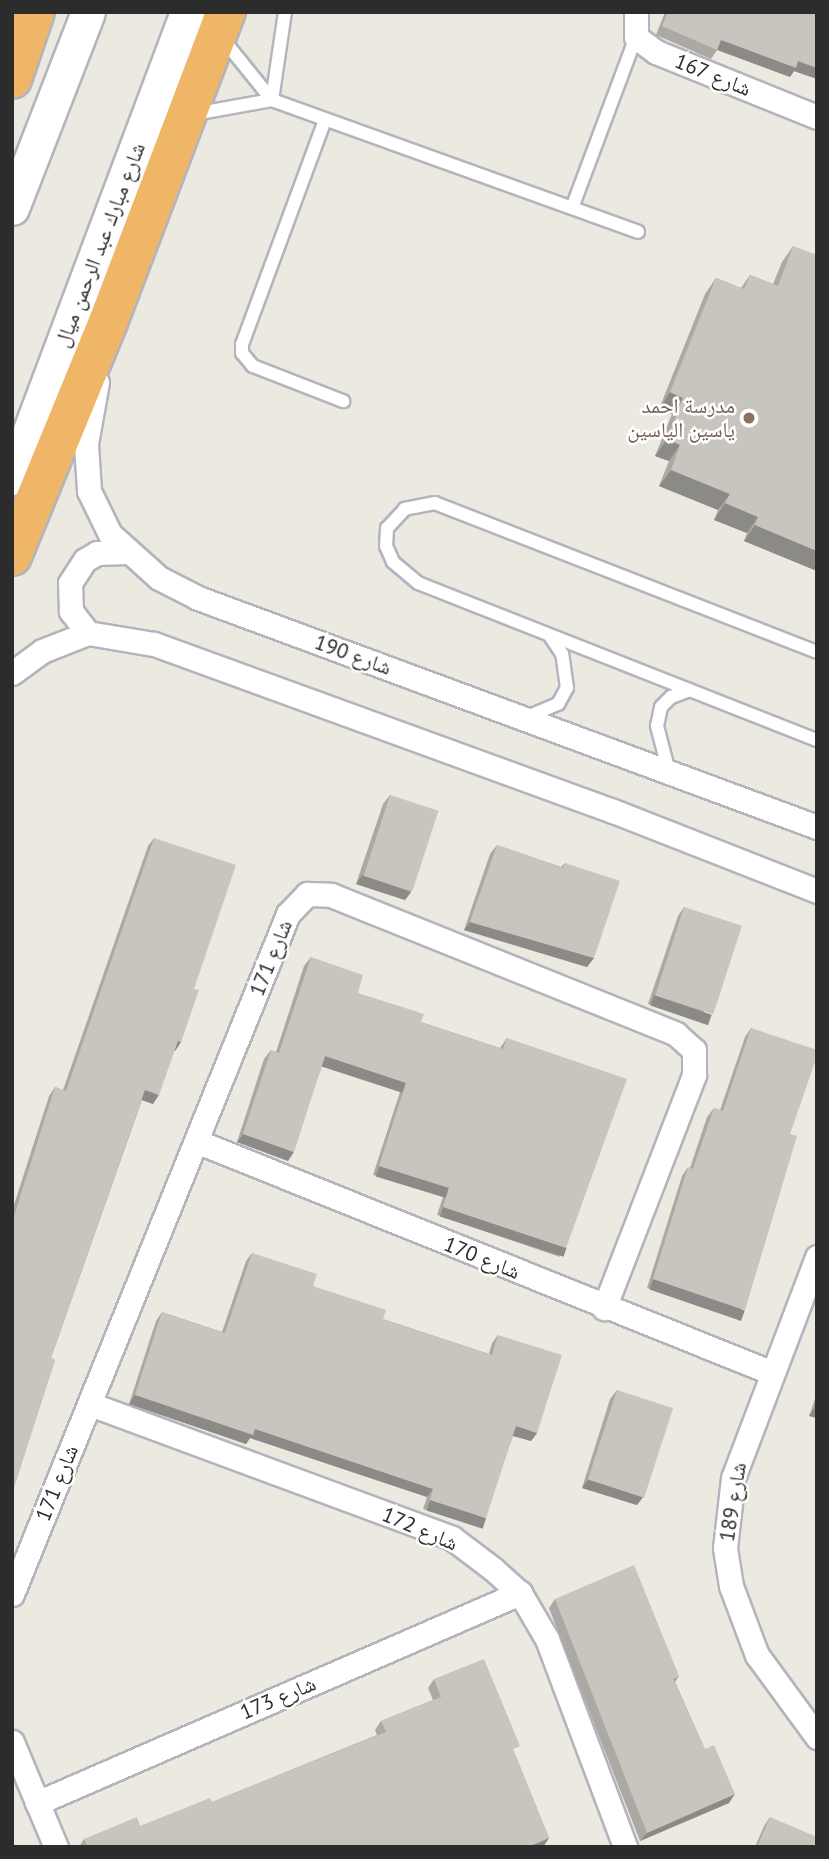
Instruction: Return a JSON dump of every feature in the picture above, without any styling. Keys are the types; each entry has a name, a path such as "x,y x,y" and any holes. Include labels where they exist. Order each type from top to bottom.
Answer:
{"highway":[{"path":"12,79 35,12"},
{"path":"12,556 108,322 222,23"}],"main road":[{"path":"12,208 88,12"},
{"name":"شارع مبارك عبد الرحمن ميال","path":"12,478 187,12"}],"street":[{"path":"636,12 636,37"},
{"name":"شارع 167","path":"636,37 656,52 817,117"},
{"name":"شارع 190","path":"108,322 86,468 98,514 125,552 159,578 198,598 817,828"},
{"path":"88,633 71,611 70,583 85,560 97,553 125,552"},
{"path":"12,673 42,651 88,633 176,650 817,891"},
{"name":"شارع 171","path":"12,1594 288,914 307,894 331,895 676,1034 694,1050 694,1075 604,1308"},
{"name":"شارع 170","path":"196,1141 604,1308 770,1372"},
{"name":"شارع 189","path":"817,1256 770,1372 733,1478 725,1548 731,1586 757,1656 817,1737"},
{"name":"شارع 172","path":"90,1404 452,1538 520,1594 547,1639 625,1847"},
{"name":"شارع 173","path":"37,1803 520,1594"},
{"path":"12,1742 56,1847"}],"lane":[{"path":"272,100 285,12"},
{"path":"222,23 272,100"},
{"path":"572,208 636,37"},
{"path":"187,115 272,100 638,232"},
{"path":"325,120 242,344 245,360 253,366 343,401"},
{"path":"817,652 453,509 420,504 394,518 386,546 404,574 550,635 817,740"},
{"path":"525,718 558,704 567,688 562,654 550,635"},
{"path":"669,772 657,726 661,707 671,696 690,690"}],"building":[{"path":"668,12 817,12 817,68 798,61 796,68 721,40 717,50 662,26"},
{"name":"مدرسة احمد ياسين الياسين","path":"793,246 817,255 817,551 755,525 758,517 725,503 730,494 671,470 680,445 667,439 683,398 670,392 716,278 744,289 750,275 778,286"},
{"path":"390,795 439,811 412,892 364,876"},
{"path":"154,838 236,865 194,989 199,990 181,1042 178,1041 159,1095 145,1090 51,1358 55,1360 13,1491 12,1215 14,1216 55,1087 66,1091"},
{"path":"497,845 563,868 565,863 620,881 594,958 470,922"},
{"path":"684,907 742,926 713,1014 655,995"},
{"path":"311,957 363,975 358,993 424,1014 421,1022 503,1049 507,1038 627,1079 566,1248 443,1207 449,1188 379,1166 406,1083 325,1056 294,1152 243,1134 271,1050 279,1053"},
{"path":"751,1028 817,1050 817,1056 790,1134 797,1136 745,1310 653,1279 688,1167 693,1169 714,1108 723,1111"},
{"path":"252,1253 317,1274 313,1286 386,1310 383,1319 492,1355 498,1335 562,1355 537,1433 516,1426 486,1518 430,1500 433,1489 255,1429 253,1435 135,1395 162,1312 225,1333"},
{"path":"617,1390 673,1408 644,1498 588,1479"},
{"path":"634,1565 679,1676 673,1679 705,1749 714,1745 735,1794 647,1833 555,1599"},
{"path":"484,1659 520,1746 513,1749 549,1838 528,1847 88,1847 84,1839 137,1817 140,1826 210,1798 212,1802 386,1732 381,1721 441,1697 434,1679"},
{"path":"770,1817 817,1837 817,1847 757,1847"}],"place":[{"name":"مدرسة احمد ياسين الياسين","path":"749,418"}]}
